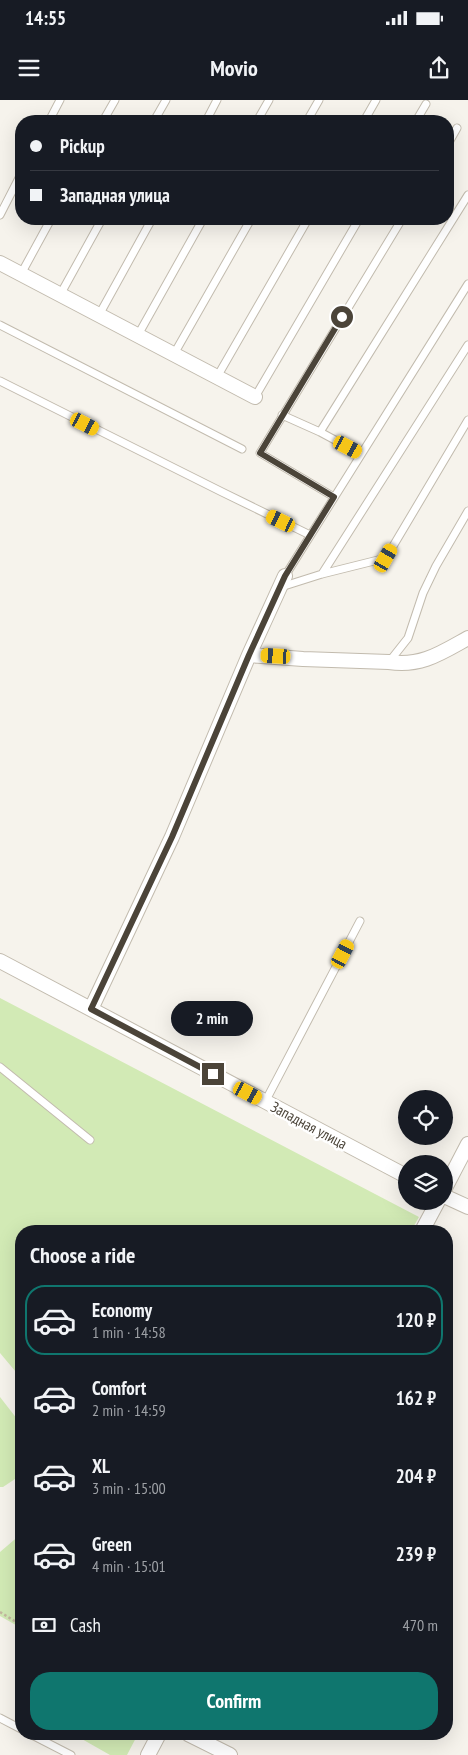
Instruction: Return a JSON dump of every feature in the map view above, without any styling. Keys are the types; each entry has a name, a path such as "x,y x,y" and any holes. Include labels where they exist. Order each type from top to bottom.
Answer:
{"street":[{"path":"0,263 255,397"},
{"path":"91,1009 172,837 249,655 283,581"},
{"path":"249,655 402,664 427,660 468,638"},
{"name":"Западная улица","path":"2,965 91,1009 398,1172"},
{"path":"453,1173 468,1144"},
{"path":"453,1200 468,1207"},
{"path":"425,1225 433,1210"},
{"path":"148,1755 156,1740"},
{"path":"200,1740 230,1755"}],"lane":[{"path":"52,115 60,100"},
{"path":"107,115 115,100"},
{"path":"157,115 166,100"},
{"path":"209,115 217,100"},
{"path":"260,115 268,100"},
{"path":"310,115 319,100"},
{"path":"367,115 376,100"},
{"path":"420,115 426,104"},
{"path":"454,133 457,128"},
{"path":"0,214 15,185"},
{"path":"454,217 468,195"},
{"path":"21,274 48,225"},
{"path":"60,295 99,225"},
{"path":"99,315 149,225"},
{"path":"138,335 200,225"},
{"path":"174,354 248,225"},
{"path":"217,377 305,225"},
{"path":"255,397 356,225"},
{"path":"334,497 260,453 398,225"},
{"path":"320,432 449,225"},
{"path":"283,581 310,534 468,284"},
{"path":"0,325 242,449"},
{"path":"322,574 468,345"},
{"path":"0,382 310,534"},
{"path":"282,415 320,432 361,454"},
{"path":"283,581 322,574 386,558 468,420"},
{"path":"389,662 408,638 422,593 468,511"},
{"path":"265,1102 360,921"},
{"path":"0,1067 90,1140"},
{"path":"0,1718 15,1726"},
{"path":"42,1740 71,1755"}],"path":[{"path":"0,1612 15,1621"}],"green space":[{"path":"0,998 398,1206 398,1210 406,1210 419,1217 414,1225 15,1225 15,1371 0,1353"},
{"path":"0,1397 15,1416 15,1479 0,1487"},
{"path":"15,1539 15,1625 0,1616 0,1552"},
{"path":"84,1740 135,1740 127,1755 110,1755"}],"route":[{"path":"213,1074 91,1009 172,837 249,655 285,576 334,497 260,453 342,317"}]}
